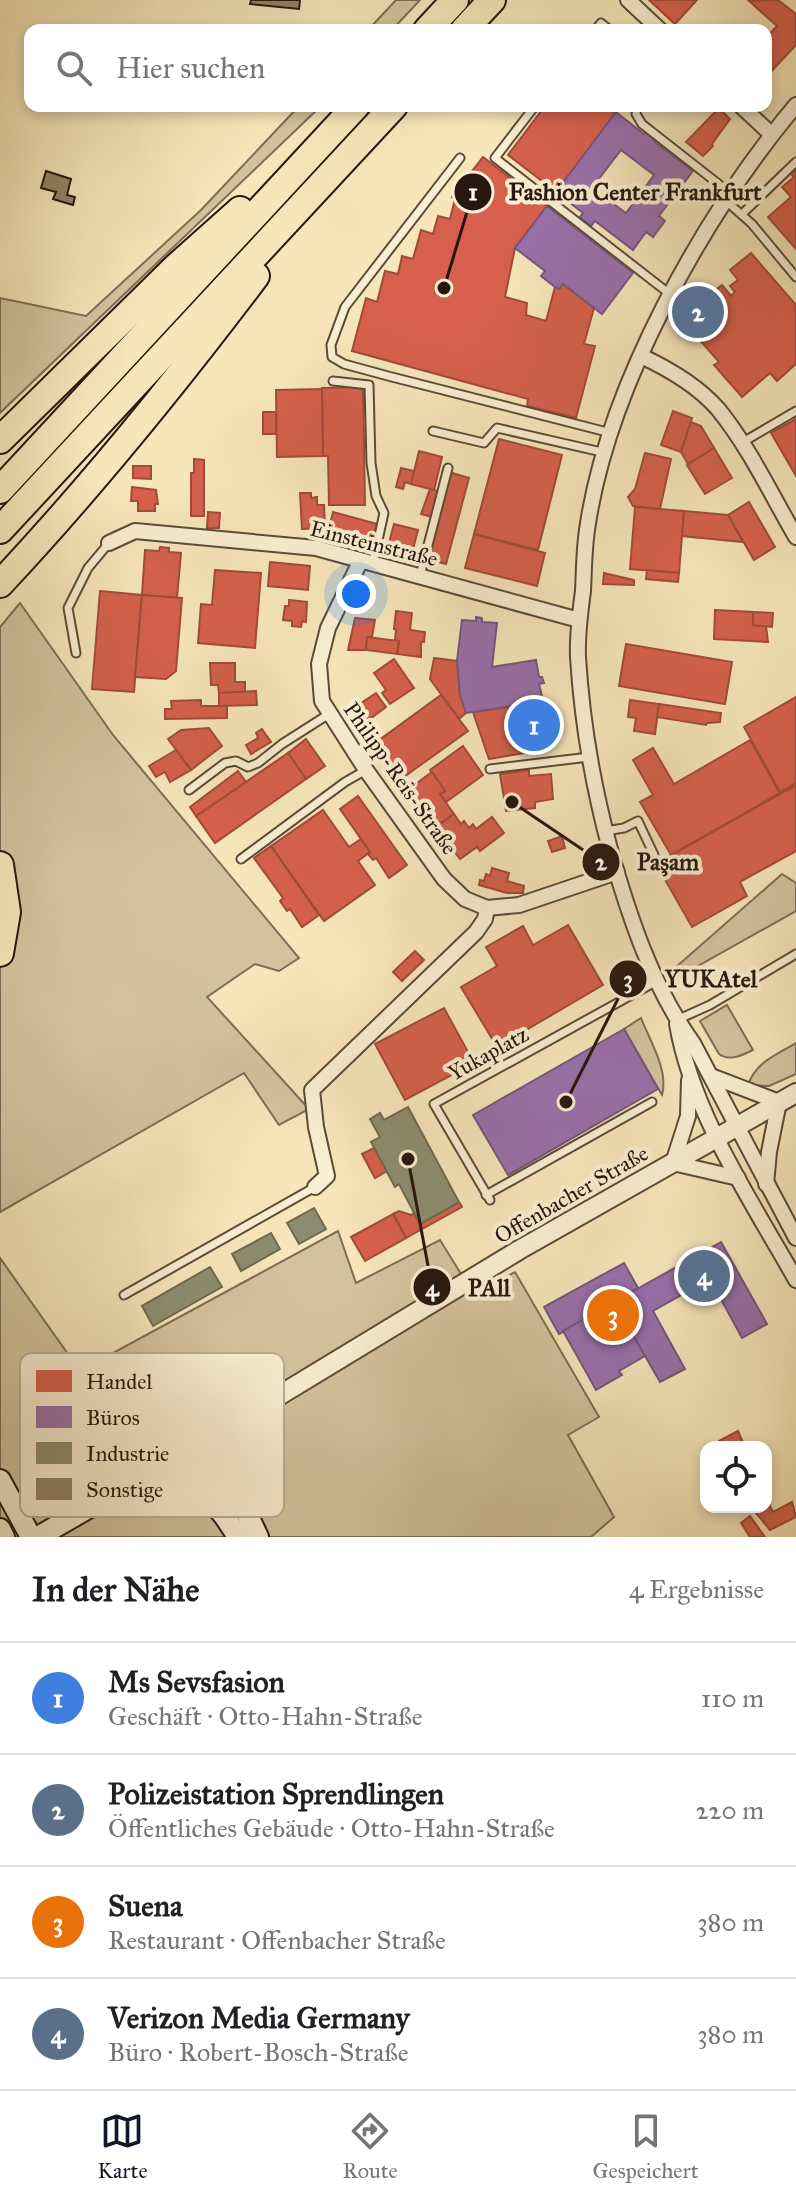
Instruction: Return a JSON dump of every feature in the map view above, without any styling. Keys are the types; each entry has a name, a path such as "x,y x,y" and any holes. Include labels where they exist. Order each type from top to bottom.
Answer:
{"highway":[{"path":"433,24 455,0"},
{"path":"470,24 492,0"},
{"path":"0,440 176,267 349,112"},
{"path":"0,490 350,112"},
{"path":"0,530 388,112"},
{"path":"0,584 44,537 237,302 340,164"},
{"path":"0,602 44,537"},
{"path":"0,865 7,912 0,953"}],"main road":[{"path":"0,1480 31,1537"},
{"name":"Offenbacher Straße","path":"38,1537 73,1517"},
{"path":"248,1517 258,1537"},
{"path":"226,1518 238,1537"},
{"path":"0,1529 4,1537"}],"street":[{"path":"628,0 654,24"},
{"path":"796,105 771,134 728,196 671,295 641,356 611,433 587,529 578,656 589,757 605,831 657,981 796,1238"},
{"path":"747,112 771,134"},
{"path":"641,356 673,371 717,408 742,443 795,534"},
{"name":"Einsteinstraße","path":"109,543 135,531 316,548 579,620"},
{"name":"Philipp-Reis-Straße","path":"366,563 328,628 319,664 322,701 366,770 444,879 465,899 487,908"},
{"path":"315,1187 327,1176 316,1127 312,1090 476,932 485,919 487,908 519,905 617,872"},
{"path":"677,1020 689,1075 738,1178 796,1280"},
{"name":"Offenbacher Straße","path":"673,1163 688,1116 689,1075"},
{"path":"711,1076 788,1098 769,1152 766,1184"},
{"name":"Offenbacher Straße","path":"284,1393 519,1250 788,1098"},
{"path":"673,1163 738,1178"}],"lane":[{"path":"530,112 495,158 671,295"},
{"path":"636,112 642,124 728,196 796,277"},
{"path":"460,158 345,307 331,345 332,357 344,364 388,376 611,433"},
{"path":"742,214 796,162"},
{"path":"333,381 369,385 371,463 376,496 384,513 366,563"},
{"path":"742,443 796,411"},
{"path":"433,431 484,443 497,428 606,453"},
{"path":"420,578 448,468"},
{"path":"76,653 68,608 88,568 109,543"},
{"path":"189,790 225,763 236,761 248,767 258,763 329,714"},
{"path":"490,769 589,757"},
{"path":"241,859 345,782 366,770"},
{"path":"605,831 624,828 638,821 654,855"},
{"path":"677,1020 710,1005 796,954"},
{"name":"Yukaplatz","path":"652,1102 488,1198 434,1104 657,981"},
{"path":"124,1295 315,1187"}],"shaded area":[{"path":"396,0 420,0 398,24 374,24"},
{"path":"293,112 315,112 0,413 0,298 86,316 201,210"},
{"path":"20,603 113,735 299,958 279,971 255,964 207,997 309,1109 279,1125 244,1073 0,1212 0,627"},
{"path":"782,874 796,883 796,911 680,976 676,967"},
{"path":"727,1005 753,1050 732,1058 719,1054 700,1021"},
{"path":"641,1018 661,1066 662,1095 624,1029"},
{"path":"796,1043 796,1074 769,1086 748,1085 761,1065"},
{"path":"338,1231 356,1283 440,1240 474,1295 515,1272 599,1417 568,1435 614,1517 591,1537 0,1537 0,1258 67,1353 20,1353 20,1517 284,1517 284,1353 113,1353"}],"building: Handel":[{"path":"649,0 697,0 675,24"},
{"path":"778,0 796,14 796,45 772,71 772,31 777,26 749,1"},
{"path":"540,112 615,114 558,189 554,186 551,188 508,155"},
{"path":"715,112 723,112 730,119 703,156 686,142"},
{"path":"483,157 547,206 515,248 505,297 527,303 526,315 546,321 555,287 559,289 563,284 594,308 584,344 595,346 576,418 527,406 528,399 352,351 366,298 377,302 385,271 398,274 402,256 413,259 421,230 433,234 438,216 450,219 455,199 452,197"},
{"path":"796,170 796,249 768,217 791,197 782,187 794,177 791,174"},
{"path":"751,253 796,305 796,364 777,381 770,373 742,397 714,365 719,362 678,315 684,305 693,315 699,310 707,320 724,305 713,292 722,285 731,296 735,292 730,286 738,280 730,270"},
{"path":"363,387 365,505 329,505 328,456 323,456 322,388"},
{"path":"322,389 323,456 277,457 276,390"},
{"path":"673,411 692,418 681,452 661,445"},
{"path":"263,412 276,412 276,434 263,434"},
{"path":"796,419 796,476 771,433"},
{"path":"691,422 701,426 714,448 688,464 681,452"},
{"path":"499,439 562,455 538,550 474,534"},
{"path":"714,448 732,478 705,494 687,465"},
{"path":"419,451 442,457 434,490 411,484"},
{"path":"645,453 671,459 660,509 633,506 628,497 635,489"},
{"path":"194,459 204,460 204,516 191,516"},
{"path":"133,466 151,466 151,479 133,478"},
{"path":"401,468 414,471 411,484 405,482 403,489 396,487"},
{"path":"449,472 469,478 446,564 426,559"},
{"path":"132,487 156,490 158,504 155,504 155,511 138,511 138,501 131,501"},
{"path":"430,489 438,491 432,517 421,514"},
{"path":"300,493 311,493 311,498 317,497 317,505 324,505 325,528 302,529"},
{"path":"749,502 775,547 754,560 728,515"},
{"path":"635,507 684,511 679,573 630,569"},
{"path":"684,511 728,515 743,542 682,536"},
{"path":"208,512 220,513 219,528 207,528"},
{"path":"333,512 377,524 372,544 328,533"},
{"path":"394,524 418,530 412,553 388,547"},
{"path":"474,534 545,553 537,586 465,568"},
{"path":"160,547 181,553 177,598 142,595 145,550 159,551"},
{"path":"270,562 310,566 308,590 268,586"},
{"path":"215,570 261,573 255,648 198,643 201,604 212,605"},
{"path":"647,570 679,573 678,582 646,579"},
{"path":"604,573 634,580 634,585 603,584"},
{"path":"100,591 142,595 134,692 92,689"},
{"path":"142,595 182,598 176,671 166,679 135,677"},
{"path":"289,600 307,602 306,622 302,621 301,627 283,620"},
{"path":"715,610 753,612 753,625 766,626 768,642 714,639"},
{"path":"396,611 412,613 410,630 425,632 421,657 397,654 399,641 395,640 394,629"},
{"path":"753,612 773,613 772,627 753,625"},
{"path":"355,618 375,620 372,637 367,637 366,650 348,650"},
{"path":"367,637 399,641 397,654 366,650"},
{"path":"626,644 732,662 725,704 619,686"},
{"path":"434,658 457,661 460,695 466,713 459,719 430,679"},
{"path":"394,659 414,688 390,704 382,693 386,690 374,673"},
{"path":"210,663 235,663 235,682 245,682 245,692 219,693 218,685 211,685"},
{"path":"256,691 257,705 219,706 219,693"},
{"path":"376,693 386,707 363,724 352,709"},
{"path":"441,695 468,731 401,779 375,743"},
{"path":"796,697 796,783 780,792 744,727"},
{"path":"201,700 201,706 227,706 227,718 165,719 165,709 172,709 171,701"},
{"path":"630,700 659,704 655,734 634,731 636,718 628,717"},
{"path":"541,701 547,750 525,753 518,706"},
{"path":"659,704 721,713 720,722 706,725 657,717"},
{"path":"518,706 525,753 489,759 473,712"},
{"path":"209,728 222,746 191,770 168,739 181,730"},
{"path":"262,729 271,742 251,754 246,745 258,738 256,733"},
{"path":"306,739 325,766 306,779 288,753"},
{"path":"750,740 780,793 671,855 640,802 653,795 633,760 653,748 674,784"},
{"path":"463,746 483,775 446,802 440,794 445,791 430,770"},
{"path":"176,750 191,770 170,782 165,772 156,777 149,766"},
{"path":"288,753 306,779 215,843 196,816"},
{"path":"529,770 529,776 551,774 553,799 535,802 535,808 506,811 500,774"},
{"path":"238,771 246,782 196,816 190,807"},
{"path":"432,772 445,791 440,794 454,814 436,827 409,789"},
{"path":"796,785 796,851 740,882 747,896 692,927 656,864"},
{"path":"358,796 407,865 389,878 376,858 373,860 368,854 370,852 340,809"},
{"path":"323,810 349,847 361,839 370,852 358,861 375,885 324,921 271,846"},
{"path":"454,814 461,824 464,821 469,828 473,824 476,829 492,817 504,833 480,851 477,847 460,859 436,827"},
{"path":"562,836 565,848 552,852 548,841"},
{"path":"271,846 319,915 302,927 290,909 287,911 280,901 283,898 254,858"},
{"path":"492,868 509,873 507,881 524,886 523,893 507,893 479,885 486,874 490,876"},
{"path":"568,925 603,985 497,1047 461,987 497,966 486,947 523,926 533,945"},
{"path":"415,951 424,960 402,981 393,972"},
{"path":"444,1008 474,1063 405,1100 375,1044"},
{"path":"374,1148 387,1171 375,1178 362,1154"},
{"path":"459,1202 462,1207 406,1238 393,1214 399,1211 414,1213 420,1224"},
{"path":"393,1214 406,1238 365,1261 351,1237"},
{"path":"738,1431 742,1441 719,1441"},
{"path":"792,1502 796,1517 770,1530 756,1513 772,1513 772,1510"},
{"path":"750,1516 765,1537 750,1537 741,1523"}],"building: Büros":[{"path":"616,112 644,134 647,130 658,138 655,142 693,171 659,216 665,221 653,237 646,232 633,250 595,221 591,226 580,217 583,213 556,192","holes":["621,150 654,175 626,213 592,188"]},
{"path":"547,206 633,273 602,314 563,284 559,289 555,287 541,276 545,271 515,248"},
{"path":"476,617 482,618 482,622 497,623 492,667 536,660 539,677 544,683 539,684 543,701 466,713 460,695 457,661 462,620 476,621"},
{"path":"624,1029 658,1089 508,1175 473,1115"},
{"path":"721,1242 767,1324 742,1338 710,1279 653,1311 685,1369 660,1382 614,1302"},
{"path":"624,1263 638,1288 559,1334 544,1307"},
{"path":"614,1302 645,1356 619,1371 622,1375 596,1390 563,1331"}],"building: Industrie":[{"path":"408,1107 459,1202 420,1224 399,1184 395,1187 371,1142 380,1137 370,1119 380,1113 384,1120"},
{"path":"314,1208 326,1229 299,1244 287,1223"},
{"path":"271,1233 280,1249 241,1271 232,1254"},
{"path":"210,1267 222,1287 153,1326 142,1306"}],"building: Sonstige":[{"path":"251,0 300,0 299,9 250,4"},
{"path":"46,171 71,179 67,195 75,197 73,205 53,199 56,192 41,188"}],"place":[{"name":"Fashion Center Frankfurt","path":"444,288"},
{"name":"Polizeistation Sprendlingen","path":"698,312"},
{"name":"Ms Sevsfasion","path":"534,725"},
{"name":"Paşam","path":"512,802"},
{"name":"YUKAtel","path":"566,1102"},
{"name":"PAll","path":"408,1159"},
{"name":"Verizon Media Germany","path":"704,1276"},
{"name":"Suena","path":"613,1315"}]}
